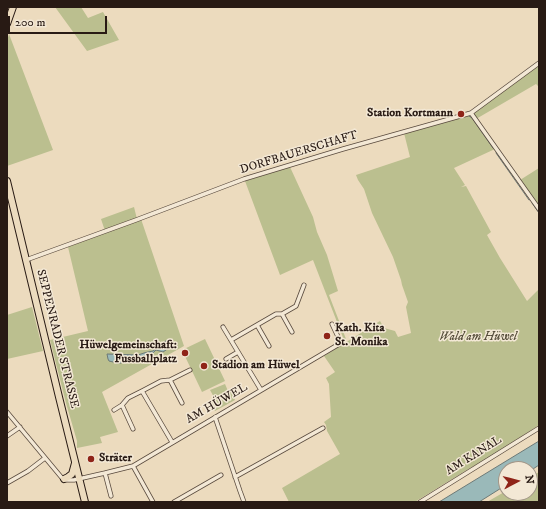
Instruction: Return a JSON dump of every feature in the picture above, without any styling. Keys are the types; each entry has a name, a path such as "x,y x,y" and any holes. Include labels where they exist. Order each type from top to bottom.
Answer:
{"main road":[{"path":"7,24 13,7"},
{"name":"SEPPENRADER STRASSE","path":"7,181 86,502"},
{"path":"64,479 72,474 76,461"}],"street":[{"path":"539,63 471,113 539,209"},
{"name":"DORFBAUERSCHAFT","path":"26,260 244,179 471,113"},
{"path":"231,340 276,314 282,314 296,306 304,285"},
{"path":"282,314 292,332"},
{"name":"AM HÜWEL","path":"64,479 80,479 133,466 341,343 332,324"},
{"path":"256,325 269,346"},
{"path":"224,327 261,390"},
{"path":"226,359 238,352"},
{"path":"114,410 122,405 128,398 161,381 170,380 190,370"},
{"path":"170,380 182,404"},
{"path":"142,391 172,442"},
{"path":"122,405 133,429"},
{"path":"7,412 59,475 64,479"},
{"path":"215,417 244,502"},
{"path":"7,436 20,427"},
{"path":"235,477 323,428"},
{"name":"AM KANAL","path":"420,502 539,428"},
{"path":"7,484 45,458"},
{"path":"133,466 153,502"},
{"path":"105,473 110,496"},
{"path":"174,502 221,474"}],"green space":[{"path":"55,7 81,7 88,18 103,12 119,40 87,51"},
{"path":"9,34 53,150 7,166 7,41"},
{"path":"539,63 539,87 536,84 476,119 471,113"},
{"name":"Wald am Hüwel","path":"471,114 495,149 454,168 465,185 461,187 466,186 491,232 487,235 527,301 539,289 539,425 484,461 415,502 289,502 282,488 340,454 327,431 324,422 331,417 329,384 326,378 335,372 324,356 380,321 384,328 395,331 398,337 411,333 406,307 408,302 393,257 372,213 364,189 356,175 410,157 404,133"},
{"path":"290,167 313,217 317,232 327,255 338,291 329,295 346,339 344,340 313,260 280,275 245,181"},
{"path":"539,168 539,207 520,180"},
{"path":"134,207 137,219 105,231 101,219"},
{"path":"141,219 184,346 102,392 118,432 100,437 102,443 77,448 77,441 50,340 88,331 68,247"},
{"path":"32,307 43,351 7,359 7,315"},
{"name":"Stadion am Hüwel","path":"205,339 225,381 202,392 182,350"},
{"path":"225,384 228,391 231,390 235,400 215,411 210,402 215,399 210,390"},
{"path":"538,473 539,502 487,502 498,496 498,501 538,501"}],"water":[{"path":"166,341 169,341 171,344 166,350 163,352 156,350 153,353 142,357 141,359 133,358 117,363 109,361 108,359 107,354 138,355 153,351"},
{"path":"539,441 538,466 538,461 506,461"},
{"path":"498,466 498,490 479,502 439,502"}],"waterway":[{"path":"469,116 493,148"},
{"path":"496,153 529,200"},
{"path":"532,203 539,213"}],"place":[{"name":"Station Kortmann","path":"461,114"},
{"name":"Kath. Kita St. Monika","path":"327,336"},
{"name":"Hüwelgemeinschaft: Fussballplatz","path":"185,353"},
{"name":"Stadion am Hüwel","path":"204,366"},
{"name":"Sträter","path":"91,459"}]}
